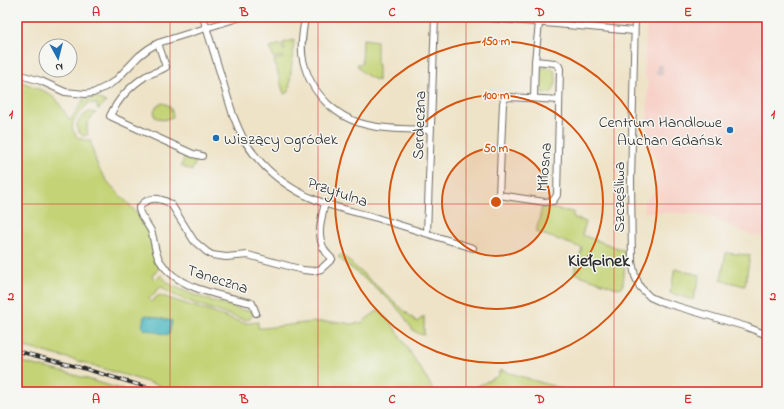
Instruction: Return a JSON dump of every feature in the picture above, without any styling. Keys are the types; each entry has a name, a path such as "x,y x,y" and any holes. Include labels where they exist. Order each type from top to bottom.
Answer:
{"street":[{"name":"Przytulna","path":"204,17 233,115 244,139 255,155 281,181 293,189 325,203 473,248"},
{"path":"17,74 41,81 65,92 84,94 93,93 116,80 139,56 158,43 241,17"},
{"path":"304,17 302,46 303,60 310,79 329,105 346,118 368,126 431,130"},
{"name":"Serdeczna","path":"427,233 435,17"},
{"path":"479,17 634,30"},
{"name":"Szczęśliwa","path":"635,17 630,206 632,262 635,276 643,290 650,297 659,302 747,327 767,335"},
{"path":"534,98 535,61 539,23"},
{"path":"158,43 166,67 146,76 136,83 121,97 110,116 202,156"},
{"name":"Miłosna","path":"535,61 555,63 559,66 559,100 557,196 552,201 545,202 499,195 503,103 505,98 559,100"},
{"name":"Taneczna","path":"256,313 252,303 215,294 178,280 159,260 152,232 139,212 139,208 148,199 154,198 165,200 171,204 194,241 212,255 226,257 248,255 303,270 313,271 321,270 332,259 326,253 320,240 320,227 325,203"}],"shaded area":[{"path":"650,17 767,17 767,237 752,235 715,218 700,214 644,212 644,202 656,191 657,162 647,141 648,83 644,72 646,31 650,23"},
{"path":"657,65 663,65 663,75 656,74"}],"green space":[{"path":"515,17 630,17 626,24 618,25 618,27"},
{"path":"363,39 377,41 378,81 363,72 358,67 357,64 362,64"},
{"path":"294,40 289,92 284,94 274,60 283,58 283,56 274,58 270,48 281,44 283,50 285,50 283,43"},
{"path":"546,67 552,68 556,77 555,88 551,93 544,93 540,91 538,86 539,71"},
{"path":"17,80 46,92 57,100 70,121 81,105 83,99 87,100 95,97 106,102 99,109 97,108 97,104 88,103 76,117 73,129 79,138 90,140 101,172 134,210 144,224 159,268 152,276 156,280 161,275 168,283 197,296 253,312 251,318 246,320 181,298 162,287 159,288 149,299 151,302 159,295 241,322 258,322 258,328 313,322 340,322 351,324 362,323 379,310 395,328 435,392 180,392 75,360 17,345"},
{"path":"162,103 167,104 170,107 173,117 163,120 155,117 155,108"},
{"path":"90,112 96,113 88,122 88,135 83,136 77,129 78,122 83,116"},
{"path":"186,154 194,157 196,161 192,171 181,166"},
{"path":"542,207 573,212 573,217 586,222 582,235 626,251 622,287 617,288 574,273 582,248 536,232"},
{"path":"726,253 750,255 745,286 721,280"},
{"path":"341,254 417,322 424,316 424,335 416,333 403,315 389,300 338,257"},
{"path":"675,269 700,275 693,300 670,293"},
{"path":"17,361 71,374 130,392 17,392"},
{"path":"500,370 572,392 474,392 474,388 498,376"}],"water":[{"path":"147,315 172,321 169,334 167,335 144,329 142,327 144,316"}],"railway":[{"path":"17,351 82,368 163,392"}],"place":[{"name":"Centrum Handlowe Auchan Gdańsk","path":"730,130"},
{"name":"Wiszący Ogródek","path":"216,138"}],"district":[{"name":"Kiełpinek","path":"599,260"}]}
